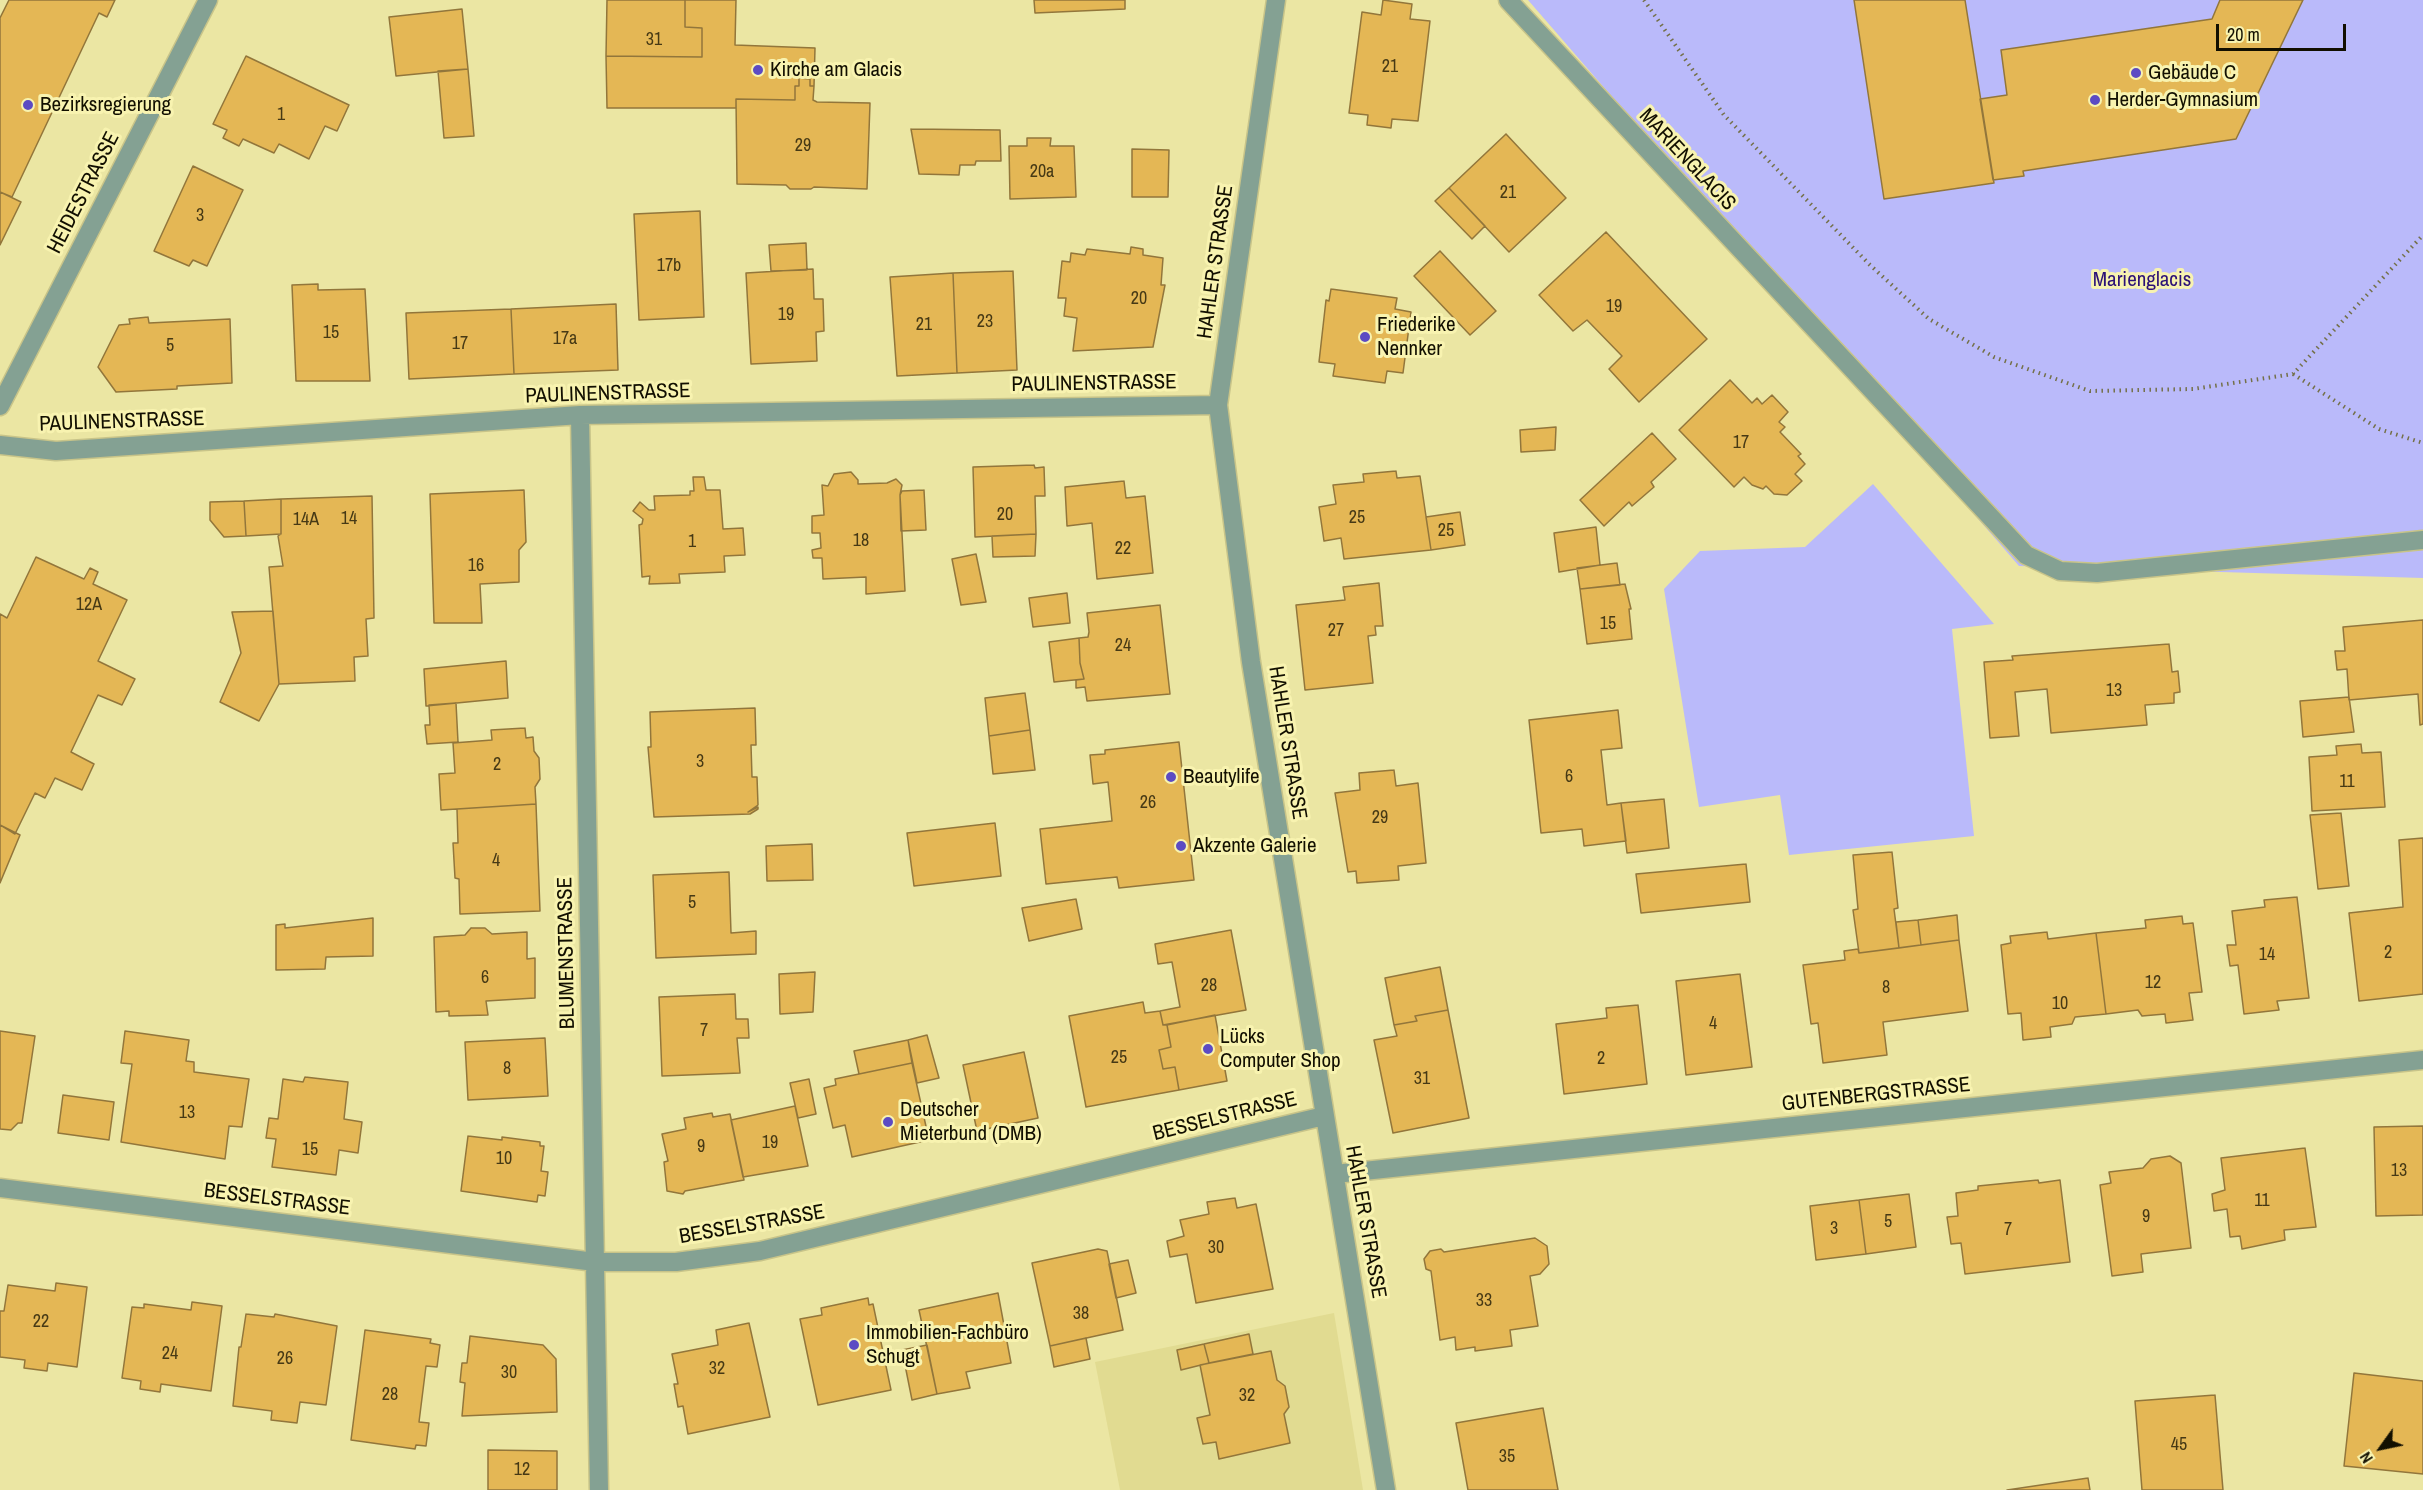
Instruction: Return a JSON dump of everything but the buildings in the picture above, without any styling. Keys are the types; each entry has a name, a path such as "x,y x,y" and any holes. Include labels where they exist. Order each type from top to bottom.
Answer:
{"street":[{"name":"HEIDESTRASSE","path":"0,406 208,0"},
{"name":"HAHLER STRASSE","path":"1276,0 1218,405 1251,662 1386,1490"},
{"name":"MARIENGLACIS","path":"1508,0 2026,555 2060,571 2097,573 2423,540"},
{"name":"PAULINENSTRASSE","path":"0,445 56,451 580,415 1218,405"},
{"name":"BLUMENSTRASSE","path":"580,415 599,1490"},
{"name":"GUTENBERGSTRASSE","path":"1335,1174 2423,1060"},
{"name":"BESSELSTRASSE","path":"0,1188 595,1262 676,1262 760,1251 1324,1116"}],"path":[{"path":"1644,0 1725,115 1870,265 1929,319 1994,357 2090,391 2193,389 2293,374 2423,235"},
{"path":"2293,374 2379,429 2423,443"}],"shaded area":[{"path":"1334,1313 1363,1490 1120,1490 1095,1362"}],"green space":[{"name":"Marienglacis","path":"1528,0 2423,0 2423,578 2019,566"},
{"path":"1873,484 1994,624 1952,629 1974,836 1789,855 1780,795 1699,807 1664,589 1700,551 1805,547"}],"place":[{"name":"Kirche am Glacis","path":"758,70"},
{"name":"Gebäude C","path":"2136,73"},
{"name":"Herder-Gymnasium","path":"2095,100"},
{"name":"Bezirksregierung","path":"28,105"},
{"name":"Friederike Nennker","path":"1365,337"},
{"name":"Beautylife","path":"1171,777"},
{"name":"Akzente Galerie","path":"1181,846"},
{"name":"Lücks Computer Shop","path":"1208,1049"},
{"name":"Deutscher Mieterbund (DMB)","path":"888,1122"},
{"name":"Immobilien-Fachbüro Schugt","path":"854,1345"}]}
